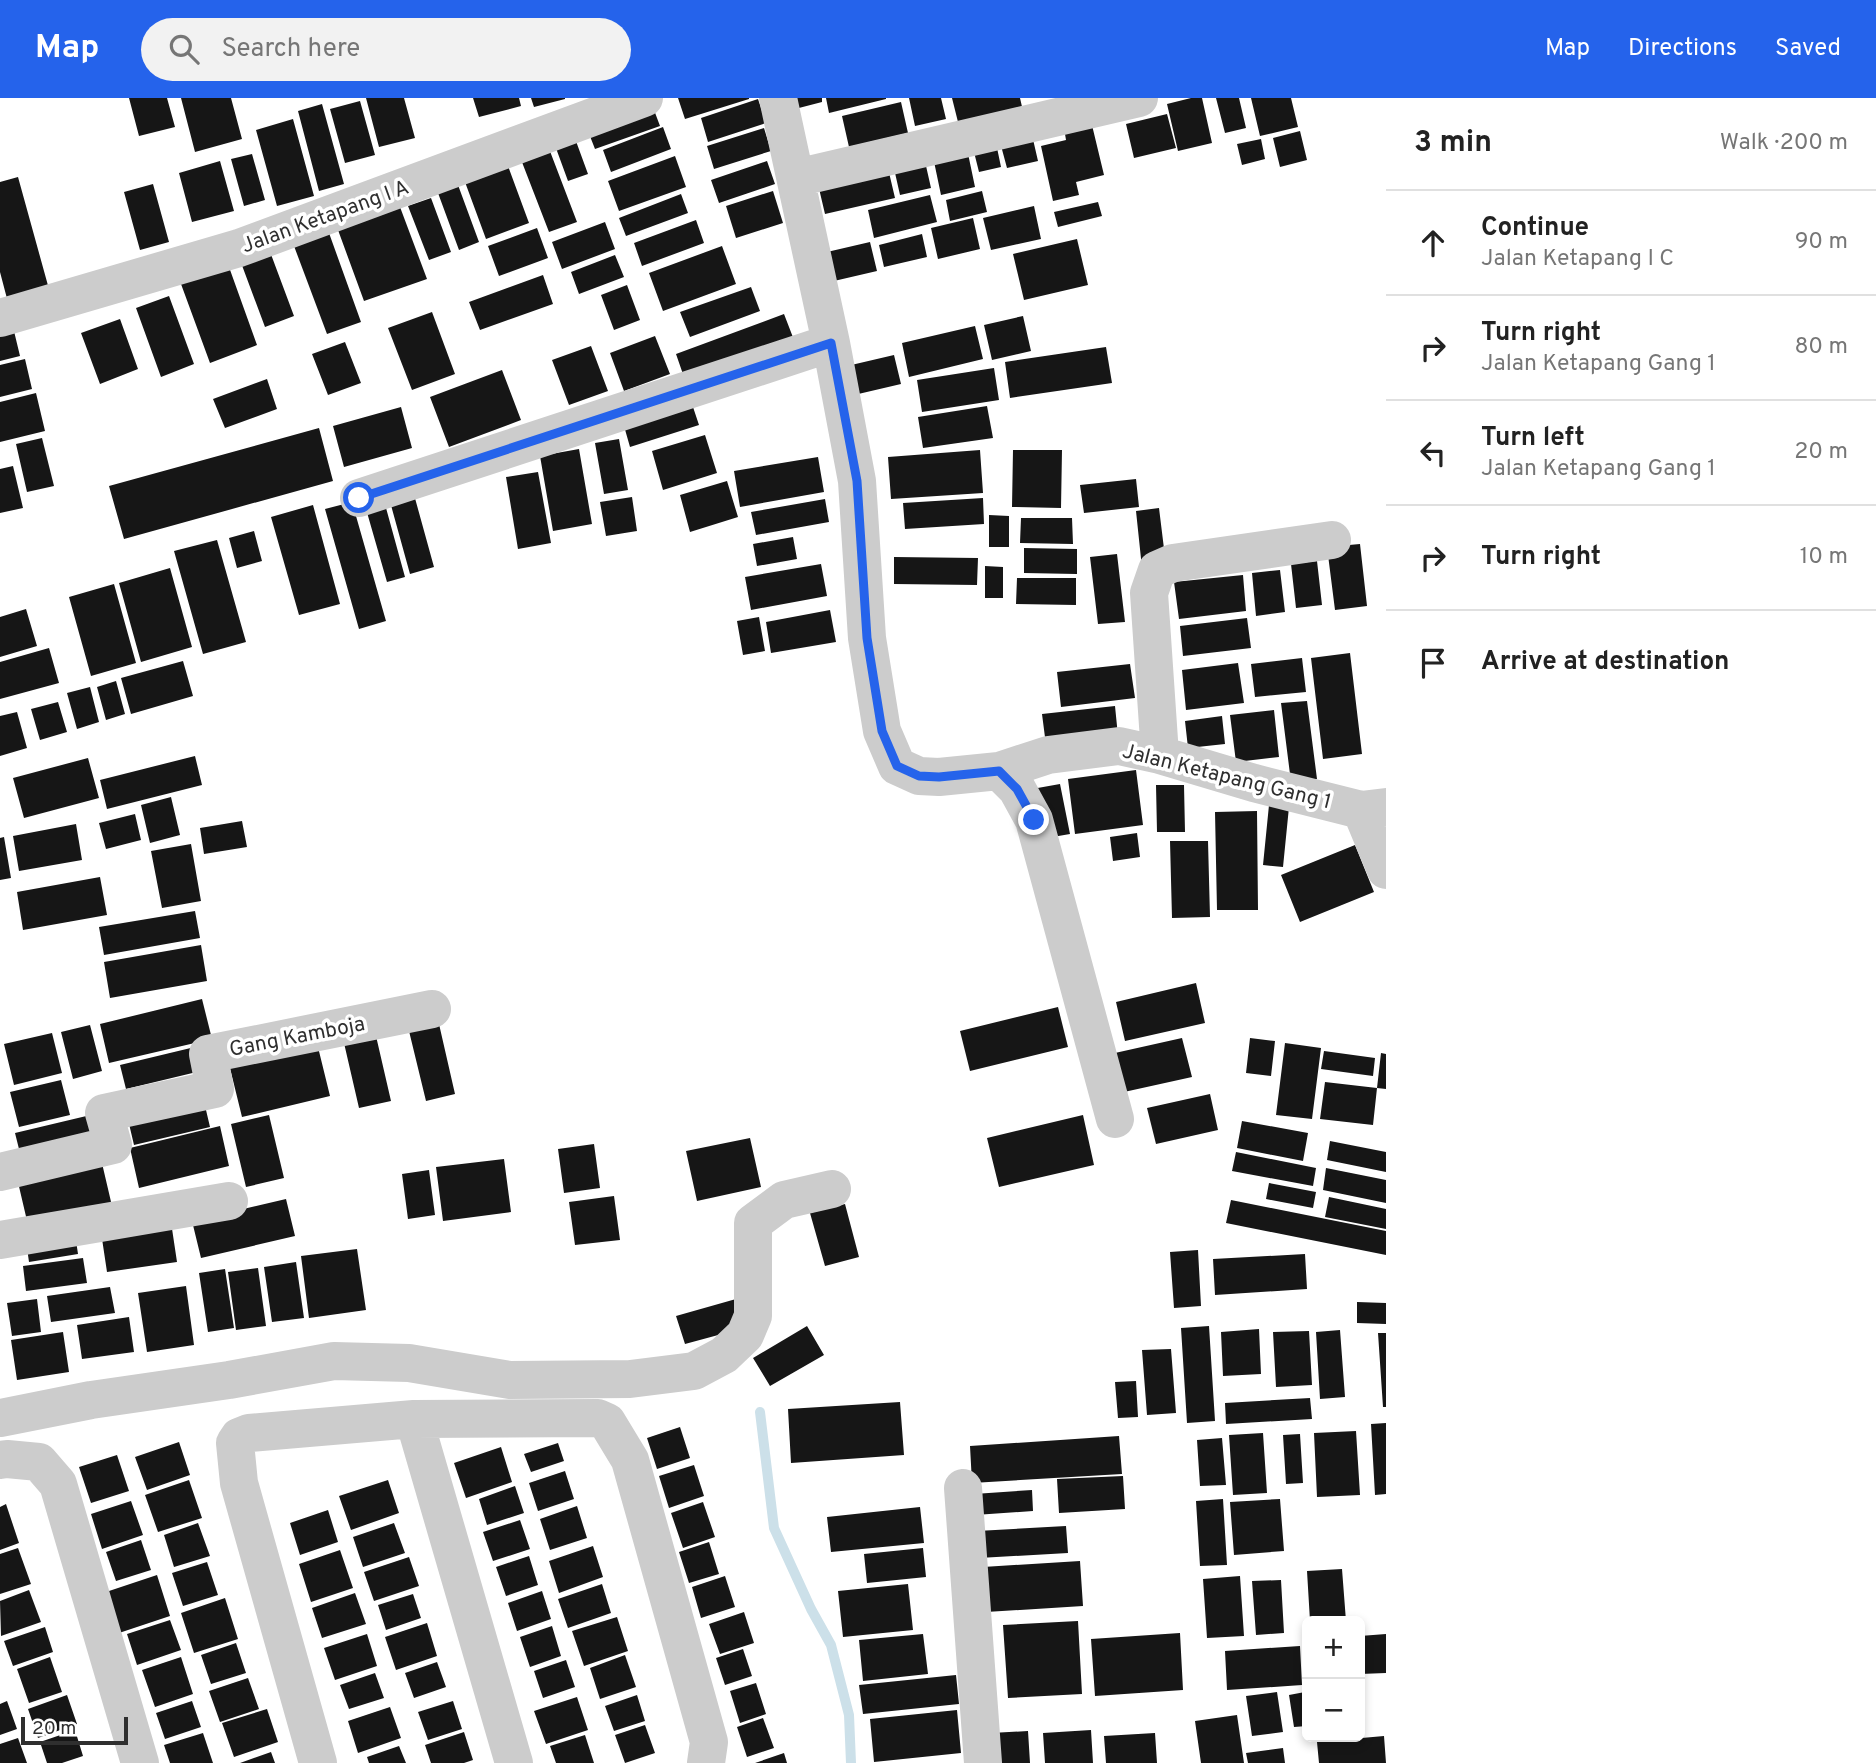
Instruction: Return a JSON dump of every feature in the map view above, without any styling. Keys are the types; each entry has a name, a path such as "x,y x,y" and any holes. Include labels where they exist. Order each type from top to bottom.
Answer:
{"street":[{"name":"Jalan Ketapang I A","path":"0,318 239,248 644,98"},
{"name":"Jalan Ketapang Gang 1","path":"778,98 831,343 857,481 867,638 882,731 897,766 919,776 939,777 999,771 1048,755 1119,746 1160,755 1254,783 1373,808"},
{"path":"796,178 1139,98"},
{"path":"359,498 831,343"},
{"path":"1160,755 1149,593 1157,570 1173,563 1332,540"},
{"path":"999,771 1017,789 1034,820 1115,1119"},
{"path":"1373,808 1386,870"},
{"name":"Gang Kamboja","path":"0,1172 113,1144 104,1112 215,1089 208,1054 432,1009"},
{"path":"0,1418 91,1400 229,1380 334,1361 409,1363 510,1380 629,1379 709,1363 745,1335 753,1316 753,1223 785,1200 832,1189"},
{"path":"0,1240 229,1201"},
{"path":"318,1763 239,1483 235,1443 239,1437 249,1433 414,1419 597,1418 607,1422 630,1460 709,1742 706,1763"},
{"path":"414,1419 514,1763"},
{"path":"0,1460 39,1462 58,1484 140,1763"},
{"path":"963,1488 983,1763"}],"building":[{"path":"129,98 167,98 175,127 139,136"},
{"path":"181,98 231,98 242,139 195,152"},
{"path":"366,98 404,98 415,138 379,147"},
{"path":"473,98 519,98 521,106 479,117"},
{"path":"531,98 565,98 565,99 534,107"},
{"path":"678,98 749,98 749,99 685,119"},
{"path":"792,98 822,98 822,102 795,109"},
{"path":"826,98 886,98 886,99 829,113"},
{"path":"909,98 941,98 946,119 915,126"},
{"path":"952,98 1020,98 1023,111 959,126"},
{"path":"1202,98 1212,143 1178,151 1167,104"},
{"path":"1216,98 1239,98 1246,128 1225,133"},
{"path":"1251,98 1291,98 1298,127 1260,136"},
{"path":"758,99 766,123 708,142 701,118"},
{"path":"360,101 375,155 345,163 330,109"},
{"path":"651,102 660,126 595,149 586,126"},
{"path":"901,102 908,133 849,147 842,116"},
{"path":"322,104 344,184 319,191 298,111"},
{"path":"1167,114 1176,148 1134,158 1126,124"},
{"path":"293,119 314,196 277,206 256,130"},
{"path":"1091,121 1104,175 1076,182 1079,195 1053,201 1041,146 1066,140 1064,128"},
{"path":"663,127 671,149 611,172 603,150"},
{"path":"764,128 771,151 714,169 707,146"},
{"path":"1300,131 1307,160 1280,167 1273,138"},
{"path":"573,133 588,174 568,181 553,140"},
{"path":"1032,135 1038,161 1007,168 1000,142"},
{"path":"1261,139 1265,159 1242,165 1237,144"},
{"path":"996,143 1001,167 979,172 973,148"},
{"path":"966,144 975,187 941,195 932,152"},
{"path":"548,146 577,222 549,232 520,157"},
{"path":"252,154 265,200 244,206 231,159"},
{"path":"675,156 686,187 619,211 608,181"},
{"path":"924,157 931,188 900,195 893,164"},
{"path":"220,161 234,211 192,222 179,173"},
{"path":"767,161 775,184 719,203 711,180"},
{"path":"887,164 895,198 825,214 817,180"},
{"path":"508,166 529,223 486,239 465,182"},
{"path":"18,177 52,300 10,310 0,272 0,182"},
{"path":"153,184 169,242 140,250 124,192"},
{"path":"458,185 479,242 459,250 438,193"},
{"path":"773,191 783,223 736,238 726,206"},
{"path":"982,191 987,212 950,221 946,200"},
{"path":"681,194 688,213 626,236 619,218"},
{"path":"930,195 937,222 874,238 868,210"},
{"path":"431,198 451,252 429,260 408,206"},
{"path":"1098,202 1102,216 1058,227 1054,212"},
{"path":"1034,206 1041,239 991,250 983,218"},
{"path":"400,207 427,279 364,301 338,230"},
{"path":"973,218 980,249 938,259 931,228"},
{"path":"696,220 704,243 642,266 634,243"},
{"path":"605,222 615,249 562,269 552,242"},
{"path":"537,228 548,258 499,276 488,246"},
{"path":"329,233 361,322 327,334 294,246"},
{"path":"922,234 927,257 884,267 879,245"},
{"path":"1077,239 1088,285 1024,300 1013,254"},
{"path":"870,242 877,271 834,281 827,252"},
{"path":"722,246 736,284 663,311 649,273"},
{"path":"269,249 294,316 265,327 240,260"},
{"path":"615,255 624,277 579,294 571,272"},
{"path":"229,267 257,345 210,363 181,284"},
{"path":"543,275 553,304 480,330 469,302"},
{"path":"627,285 640,320 614,330 601,295"},
{"path":"751,287 760,311 690,337 680,312"},
{"path":"169,296 194,364 161,377 136,308"},
{"path":"432,312 455,374 412,390 388,328"},
{"path":"784,314 794,340 685,380 676,354"},
{"path":"1023,316 1031,351 992,360 984,325"},
{"path":"120,319 138,369 100,384 81,333"},
{"path":"975,326 983,359 909,377 902,343"},
{"path":"13,327 20,356 0,361 0,330"},
{"path":"655,336 670,374 624,391 610,353"},
{"path":"345,342 361,383 328,395 312,354"},
{"path":"591,346 608,391 569,405 552,360"},
{"path":"1106,347 1112,383 1010,398 1005,362"},
{"path":"894,355 901,384 854,395 847,366"},
{"path":"25,359 32,389 0,397 0,365"},
{"path":"994,368 999,400 922,412 917,380"},
{"path":"502,370 521,420 449,447 430,397"},
{"path":"267,379 277,409 225,428 213,399"},
{"path":"36,393 45,431 0,442 0,402"},
{"path":"690,398 699,425 630,447 622,419"},
{"path":"987,406 993,438 923,448 918,417"},
{"path":"401,407 412,448 344,467 333,426"},
{"path":"319,428 333,481 124,539 109,486"},
{"path":"705,435 717,473 663,490 652,451"},
{"path":"42,438 54,486 27,492 16,444"},
{"path":"619,439 628,490 604,494 595,443"},
{"path":"579,449 592,524 553,531 540,456"},
{"path":"980,450 983,493 891,499 888,457"},
{"path":"1013,450 1062,450 1061,508 1012,507"},
{"path":"818,457 824,492 740,507 734,471"},
{"path":"13,466 23,508 0,513 0,469"},
{"path":"538,472 551,543 518,549 506,477"},
{"path":"1136,479 1139,507 1084,513 1080,485"},
{"path":"727,481 738,517 690,532 680,495"},
{"path":"413,491 434,567 410,574 389,498"},
{"path":"383,497 405,577 387,582 364,502"},
{"path":"632,497 637,531 606,536 600,502"},
{"path":"983,498 984,524 905,529 903,503"},
{"path":"825,499 829,522 756,535 751,512"},
{"path":"352,502 386,621 359,629 325,509"},
{"path":"313,505 340,604 299,615 271,517"},
{"path":"1159,508 1166,565 1142,568 1136,511"},
{"path":"989,515 1009,516 1009,547 989,547"},
{"path":"1021,518 1072,518 1073,544 1020,543"},
{"path":"254,531 262,561 237,568 229,538"},
{"path":"793,537 797,559 757,566 753,544"},
{"path":"217,540 246,642 203,654 174,551"},
{"path":"1360,544 1367,606 1335,610 1327,547"},
{"path":"1024,548 1077,549 1077,574 1024,573"},
{"path":"1117,554 1125,622 1098,624 1090,557"},
{"path":"894,557 978,558 977,585 894,584"},
{"path":"1317,561 1322,605 1296,608 1291,564"},
{"path":"821,564 827,596 751,610 745,577"},
{"path":"985,566 1003,567 1003,598 985,598"},
{"path":"170,568 192,647 141,662 119,583"},
{"path":"1280,570 1285,612 1256,616 1252,573"},
{"path":"1243,575 1246,611 1179,619 1174,582"},
{"path":"1017,578 1076,578 1076,605 1016,604"},
{"path":"114,584 136,663 91,676 69,597"},
{"path":"26,609 37,646 0,657 0,617"},
{"path":"830,610 836,642 771,653 766,622"},
{"path":"759,617 765,651 743,655 737,621"},
{"path":"1247,618 1251,648 1183,656 1180,626"},
{"path":"49,648 59,683 0,699 0,662"},
{"path":"1350,653 1362,754 1323,759 1311,658"},
{"path":"1302,658 1306,692 1255,697 1251,664"},
{"path":"183,661 193,696 131,714 121,678"},
{"path":"1238,663 1244,703 1186,710 1182,670"},
{"path":"1130,664 1135,698 1061,707 1057,672"},
{"path":"116,681 125,714 106,720 97,687"},
{"path":"90,687 99,722 77,729 67,693"},
{"path":"1307,701 1317,779 1291,782 1281,703"},
{"path":"58,702 67,732 40,740 31,709"},
{"path":"1115,706 1118,736 1046,745 1042,714"},
{"path":"1274,710 1279,757 1236,762 1230,715"},
{"path":"17,712 27,748 0,756 0,716"},
{"path":"1222,716 1225,744 1188,748 1185,721"},
{"path":"195,756 202,785 107,809 100,780"},
{"path":"88,758 99,798 24,818 13,778"},
{"path":"1136,770 1143,825 1075,834 1068,779"},
{"path":"1060,784 1070,834 1041,839 1032,789"},
{"path":"1156,785 1184,785 1185,832 1157,832"},
{"path":"171,797 180,835 150,843 141,805"},
{"path":"1269,805 1289,807 1283,867 1263,865"},
{"path":"1257,811 1258,910 1217,910 1215,812"},
{"path":"135,814 141,840 106,849 99,823"},
{"path":"242,821 247,847 204,854 200,828"},
{"path":"76,824 82,860 19,871 13,836"},
{"path":"1137,833 1140,857 1113,861 1110,837"},
{"path":"4,837 11,878 0,880 0,838"},
{"path":"1170,841 1208,841 1210,917 1172,918"},
{"path":"191,844 201,901 162,908 151,851"},
{"path":"1355,845 1374,892 1300,922 1281,875"},
{"path":"100,877 107,915 23,930 17,892"},
{"path":"195,911 200,938 104,955 99,927"},
{"path":"201,945 207,981 110,998 104,962"},
{"path":"1196,983 1205,1023 1125,1041 1116,1002"},
{"path":"202,999 212,1039 109,1063 100,1024"},
{"path":"1058,1007 1068,1047 970,1071 960,1031"},
{"path":"439,1024 455,1094 426,1101 409,1031"},
{"path":"90,1025 102,1071 73,1079 61,1032"},
{"path":"52,1033 62,1073 14,1085 4,1044"},
{"path":"376,1036 391,1101 359,1108 344,1043"},
{"path":"1182,1038 1192,1077 1115,1094 1106,1055"},
{"path":"1250,1038 1275,1041 1271,1076 1246,1073"},
{"path":"316,1039 330,1096 242,1117 228,1060"},
{"path":"1285,1043 1321,1048 1312,1119 1276,1115"},
{"path":"199,1046 205,1070 126,1089 120,1065"},
{"path":"1324,1051 1375,1058 1373,1076 1321,1069"},
{"path":"1381,1053 1386,1054 1386,1089 1377,1088"},
{"path":"61,1080 70,1115 19,1127 10,1092"},
{"path":"1325,1082 1377,1088 1373,1125 1320,1119"},
{"path":"202,1093 210,1127 134,1145 126,1111"},
{"path":"1210,1094 1218,1130 1156,1144 1147,1108"},
{"path":"99,1113 106,1141 22,1161 15,1133"},
{"path":"269,1115 284,1178 246,1187 231,1124"},
{"path":"1083,1115 1094,1165 999,1187 987,1138"},
{"path":"1242,1121 1308,1133 1303,1161 1237,1148"},
{"path":"220,1126 229,1166 139,1188 130,1148"},
{"path":"750,1138 761,1187 697,1201 686,1151"},
{"path":"1330,1141 1386,1152 1386,1172 1327,1160"},
{"path":"594,1144 600,1188 564,1193 558,1149"},
{"path":"1236,1152 1316,1168 1313,1186 1232,1171"},
{"path":"101,1159 112,1206 28,1225 17,1178"},
{"path":"504,1159 511,1212 443,1221 436,1167"},
{"path":"1326,1168 1386,1180 1386,1203 1323,1190"},
{"path":"429,1170 435,1215 408,1219 402,1174"},
{"path":"1269,1183 1316,1192 1313,1208 1266,1199"},
{"path":"614,1196 620,1240 575,1245 569,1202"},
{"path":"1329,1197 1386,1209 1386,1229 1325,1217"},
{"path":"286,1199 295,1236 201,1258 192,1221"},
{"path":"1231,1200 1386,1231 1386,1255 1226,1223"},
{"path":"845,1204 859,1257 825,1266 810,1213"},
{"path":"171,1222 177,1262 107,1272 101,1232"},
{"path":"75,1234 78,1254 29,1262 26,1241"},
{"path":"357,1249 366,1310 309,1318 301,1256"},
{"path":"1198,1250 1201,1306 1174,1308 1170,1252"},
{"path":"1305,1254 1307,1289 1215,1295 1213,1259"},
{"path":"83,1258 87,1283 26,1291 23,1266"},
{"path":"296,1262 304,1318 272,1322 264,1267"},
{"path":"258,1268 266,1326 236,1330 228,1272"},
{"path":"225,1269 234,1328 208,1332 199,1273"},
{"path":"186,1286 194,1345 147,1352 138,1293"},
{"path":"110,1287 115,1313 51,1322 47,1296"},
{"path":"37,1299 41,1332 12,1336 7,1303"},
{"path":"736,1299 744,1328 685,1344 676,1316"},
{"path":"1357,1302 1386,1303 1386,1324 1357,1323"},
{"path":"129,1317 134,1352 82,1359 77,1325"},
{"path":"807,1326 824,1355 770,1386 753,1358"},
{"path":"1209,1326 1215,1421 1187,1423 1181,1328"},
{"path":"1259,1329 1261,1374 1223,1376 1221,1332"},
{"path":"1340,1330 1345,1397 1320,1399 1316,1332"},
{"path":"1309,1331 1312,1385 1276,1387 1273,1332"},
{"path":"63,1332 69,1372 17,1380 11,1340"},
{"path":"1378,1333 1386,1333 1386,1407 1383,1407"},
{"path":"1171,1349 1176,1413 1147,1415 1142,1350"},
{"path":"1136,1381 1138,1417 1118,1418 1115,1382"},
{"path":"1310,1398 1312,1419 1226,1424 1225,1403"},
{"path":"900,1402 904,1455 791,1463 788,1409"},
{"path":"1386,1423 1386,1494 1375,1495 1371,1424"},
{"path":"680,1427 690,1458 657,1469 647,1438"},
{"path":"1356,1431 1360,1495 1317,1497 1314,1433"},
{"path":"1263,1433 1267,1493 1233,1495 1229,1435"},
{"path":"1300,1434 1303,1483 1286,1484 1283,1435"},
{"path":"1119,1436 1122,1474 972,1483 970,1446"},
{"path":"1222,1438 1226,1485 1200,1486 1197,1440"},
{"path":"179,1442 190,1475 147,1490 135,1457"},
{"path":"558,1443 564,1461 531,1472 524,1454"},
{"path":"501,1447 512,1482 466,1498 454,1463"},
{"path":"117,1455 129,1491 91,1503 79,1467"},
{"path":"694,1465 704,1496 669,1508 659,1476"},
{"path":"565,1471 574,1499 538,1511 529,1483"},
{"path":"1123,1476 1125,1509 1059,1513 1057,1479"},
{"path":"189,1480 202,1518 158,1532 145,1495"},
{"path":"388,1480 399,1513 351,1530 339,1496"},
{"path":"515,1486 524,1513 487,1525 479,1499"},
{"path":"1032,1490 1033,1511 975,1515 974,1494"},
{"path":"1223,1499 1227,1565 1200,1566 1196,1501"},
{"path":"1280,1499 1284,1551 1234,1555 1230,1502"},
{"path":"131,1501 143,1535 102,1549 91,1514"},
{"path":"703,1502 715,1537 683,1548 671,1513"},
{"path":"6,1504 19,1543 0,1550 0,1507"},
{"path":"577,1506 587,1538 550,1550 540,1519"},
{"path":"920,1507 924,1543 831,1552 827,1517"},
{"path":"328,1510 338,1542 300,1555 290,1523"},
{"path":"520,1520 530,1549 493,1561 483,1532"},
{"path":"198,1523 210,1556 174,1567 164,1535"},
{"path":"394,1523 405,1553 363,1567 353,1537"},
{"path":"1066,1526 1068,1553 979,1558 977,1531"},
{"path":"141,1540 151,1570 116,1581 106,1552"},
{"path":"709,1542 719,1574 689,1583 679,1552"},
{"path":"593,1546 603,1577 559,1593 549,1561"},
{"path":"18,1548 31,1584 0,1594 0,1554"},
{"path":"923,1548 926,1577 867,1583 864,1554"},
{"path":"340,1550 353,1588 311,1602 299,1564"},
{"path":"529,1556 538,1585 506,1596 496,1567"},
{"path":"409,1557 419,1586 374,1601 364,1572"},
{"path":"1080,1561 1083,1606 986,1612 983,1567"},
{"path":"207,1562 218,1595 183,1606 172,1573"},
{"path":"1342,1569 1346,1616 1310,1616 1307,1571"},
{"path":"157,1575 170,1616 119,1633 106,1592"},
{"path":"725,1576 735,1607 701,1618 692,1587"},
{"path":"1240,1576 1244,1636 1207,1638 1203,1579"},
{"path":"1281,1580 1284,1633 1256,1635 1252,1581"},
{"path":"602,1584 611,1613 568,1628 558,1599"},
{"path":"908,1584 913,1630 843,1637 838,1591"},
{"path":"29,1590 41,1622 1,1636 0,1601"},
{"path":"542,1591 551,1619 517,1631 508,1603"},
{"path":"355,1593 366,1624 322,1638 312,1608"},
{"path":"413,1594 421,1618 386,1630 378,1605"},
{"path":"225,1598 238,1639 194,1653 181,1613"},
{"path":"744,1612 754,1643 720,1654 709,1624"},
{"path":"617,1617 628,1651 584,1666 572,1631"},
{"path":"170,1620 181,1650 137,1665 127,1634"},
{"path":"1078,1621 1082,1694 1008,1698 1003,1625"},
{"path":"427,1623 437,1656 396,1670 385,1637"},
{"path":"552,1626 561,1656 530,1667 520,1637"},
{"path":"45,1627 53,1652 13,1666 4,1641"},
{"path":"1180,1633 1183,1690 1095,1696 1091,1639"},
{"path":"367,1634 377,1666 335,1680 324,1648"},
{"path":"923,1634 928,1674 863,1681 859,1640"},
{"path":"1386,1634 1386,1673 1365,1674 1365,1636"},
{"path":"236,1643 246,1673 211,1684 201,1655"},
{"path":"1300,1646 1302,1685 1227,1690 1225,1651"},
{"path":"743,1649 752,1676 725,1685 716,1658"},
{"path":"625,1655 636,1687 600,1699 590,1668"},
{"path":"50,1657 62,1692 29,1703 17,1669"},
{"path":"181,1657 193,1694 155,1707 142,1670"},
{"path":"566,1660 575,1687 543,1698 534,1671"},
{"path":"437,1662 446,1687 414,1698 405,1673"},
{"path":"375,1673 384,1698 349,1709 340,1685"},
{"path":"956,1675 959,1704 863,1714 859,1685"},
{"path":"248,1678 259,1709 220,1722 209,1691"},
{"path":"756,1683 766,1714 740,1723 730,1691"},
{"path":"1277,1692 1283,1732 1252,1736 1246,1696"},
{"path":"1302,1693 1302,1726 1294,1727 1289,1695"},
{"path":"67,1695 77,1724 38,1738 28,1709"},
{"path":"637,1695 645,1721 614,1731 605,1706"},
{"path":"577,1697 588,1730 546,1744 534,1711"},
{"path":"7,1701 17,1729 0,1735 0,1704"},
{"path":"192,1701 201,1727 165,1739 156,1713"},
{"path":"453,1701 462,1729 428,1740 418,1712"},
{"path":"390,1707 401,1738 358,1753 348,1721"},
{"path":"267,1709 278,1742 234,1757 222,1723"},
{"path":"957,1710 961,1753 874,1762 870,1719"},
{"path":"1237,1715 1244,1763 1201,1763 1195,1721"},
{"path":"763,1718 774,1748 747,1757 737,1727"},
{"path":"645,1725 655,1753 625,1763 615,1735"},
{"path":"75,1730 83,1756 62,1763 47,1763 40,1742"},
{"path":"1091,1730 1093,1763 1045,1763 1043,1733"},
{"path":"1028,1731 1030,1763 992,1763 991,1733"},
{"path":"464,1732 473,1760 464,1763 431,1763 425,1745"},
{"path":"203,1733 213,1763 170,1763 164,1745"},
{"path":"1155,1733 1157,1763 1106,1763 1104,1736"},
{"path":"585,1735 594,1763 556,1763 550,1746"},
{"path":"1384,1736 1386,1763 1319,1763 1317,1742 1365,1742 1365,1738"},
{"path":"18,1738 27,1763 0,1763 0,1744"},
{"path":"399,1746 406,1763 369,1763 367,1757"},
{"path":"1283,1748 1285,1763 1248,1763 1246,1753"},
{"path":"271,1752 275,1763 240,1763"},
{"path":"784,1753 787,1763 755,1763"}],"waterway":[{"path":"760,1412 774,1528 811,1609 831,1645 849,1715 851,1763"}],"route":[{"path":"359,498 831,343 857,481 867,638 882,731 897,766 919,776 939,777 999,771 1017,789 1034,820"}]}
